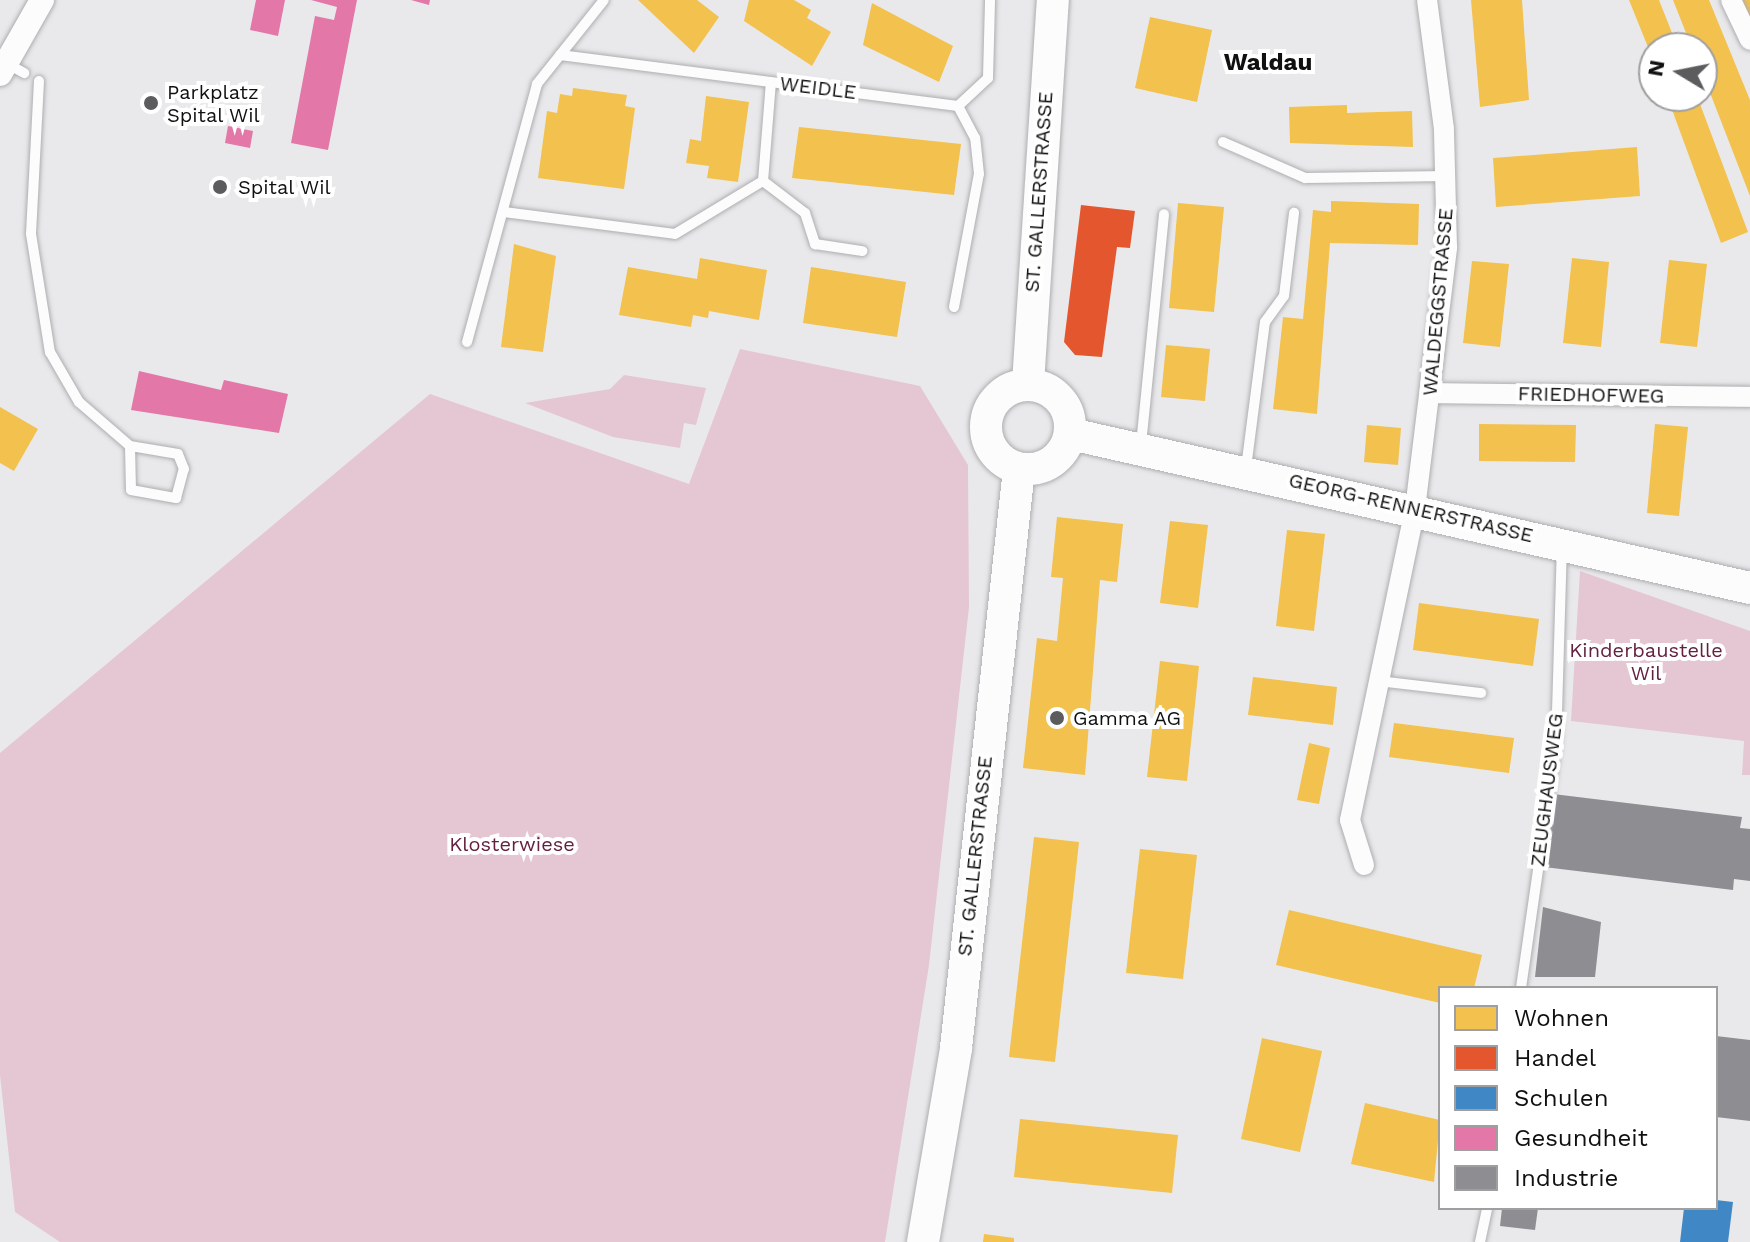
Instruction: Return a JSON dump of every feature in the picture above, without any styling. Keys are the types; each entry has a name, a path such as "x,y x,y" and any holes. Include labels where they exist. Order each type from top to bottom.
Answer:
{"main road":[{"name":"ST. GALLERSTRASSE","path":"1028,384 1053,0"},
{"path":"1028,384 1056,394 1071,434 1052,463 1019,469 994,452 986,423 1000,396 1028,384"},
{"name":"GEORG-RENNERSTRASSE","path":"1071,434 1141,445 1246,468 1746,587"},
{"name":"ST. GALLERSTRASSE","path":"923,1242 956,1048 1019,469"}],"street":[{"path":"10,70 42,0"},
{"name":"WALDEGGSTRASSE","path":"1364,865 1350,820 1415,509 1431,393 1447,176 1427,0"},
{"path":"1731,0 1750,40"},
{"name":"FRIEDHOFWEG","path":"1431,393 1750,397"}],"lane":[{"path":"467,342 537,84 604,0"},
{"path":"954,307 979,174 975,138 958,106 988,78 990,0"},
{"name":"WEIDLE","path":"560,55 958,106"},
{"path":"39,81 31,234 44,334 69,389 130,446 178,454 184,469 176,498 131,490 130,446"},
{"path":"763,181 771,82"},
{"path":"1223,142 1305,178 1447,176"},
{"path":"504,212 675,234 763,181"},
{"path":"763,181 805,213 815,244 862,251"},
{"path":"1246,468 1265,322 1284,296 1294,213"},
{"path":"1141,445 1164,214"},
{"name":"ZEUGHAUSWEG","path":"1521,986 1556,746 1563,543"},
{"path":"1379,681 1481,693"},
{"path":"1480,1242 1487,1210"}],"green space":[{"name":"Klosterwiese","path":"740,349 920,386 968,465 969,607 929,965 885,1242 60,1242 15,1212 0,1075 0,753 430,394 689,484"},
{"path":"624,375 706,388 696,425 684,423 680,448 613,437 525,403 610,389"},
{"name":"Kinderbaustelle Wil","path":"1580,571 1750,631 1750,775 1742,775 1744,741 1571,721"}],"building: Wohnen":[{"path":"638,0 697,0 719,17 694,53"},
{"path":"749,0 794,0 811,10 807,18 831,32 812,66 744,21"},
{"path":"1471,0 1522,0 1529,100 1480,107"},
{"path":"1629,0 1659,0 1672,32 1642,32"},
{"path":"1673,0 1709,0 1750,100 1750,196 1717,112 1718,32 1686,32"},
{"path":"1735,0 1750,0 1750,30"},
{"path":"872,3 953,46 939,82 863,45"},
{"path":"1150,17 1212,30 1197,102 1135,88"},
{"path":"573,88 627,95 625,106 635,108 624,189 538,178 547,111 557,113 560,94 572,96"},
{"path":"706,96 749,102 738,182 707,178 709,166 686,163 690,139 701,141"},
{"path":"1347,105 1347,113 1412,111 1413,147 1290,143 1289,107"},
{"path":"1673,112 1703,112 1748,232 1721,243"},
{"path":"799,127 961,144 954,195 792,178"},
{"path":"1637,147 1640,196 1496,207 1493,158"},
{"path":"1331,201 1419,204 1418,245 1330,243 1317,414 1273,409 1283,317 1303,319 1313,210 1331,212"},
{"path":"1178,203 1224,207 1214,312 1169,308"},
{"path":"514,244 556,256 543,352 501,347"},
{"path":"700,258 767,270 759,320 709,311 708,318 693,315 691,327 619,315 628,267 697,279"},
{"path":"1572,258 1609,262 1601,347 1563,343"},
{"path":"1669,260 1707,264 1697,347 1660,343"},
{"path":"1472,261 1509,264 1500,347 1463,343"},
{"path":"811,267 906,282 897,337 803,323"},
{"path":"1166,345 1210,349 1205,401 1161,397"},
{"path":"0,407 38,429 14,471 0,463"},
{"path":"1479,424 1576,425 1575,462 1479,461"},
{"path":"1655,424 1688,427 1679,516 1647,513"},
{"path":"1367,425 1401,428 1398,465 1364,462"},
{"path":"1057,517 1123,524 1117,582 1100,580 1085,775 1023,768 1037,638 1057,641 1063,578 1051,577"},
{"path":"1170,521 1208,525 1198,608 1160,603"},
{"path":"1287,530 1325,534 1314,631 1276,626"},
{"path":"1419,603 1539,619 1533,666 1413,650"},
{"path":"1160,661 1199,666 1187,781 1147,777"},
{"path":"1253,677 1337,687 1333,725 1248,715"},
{"path":"1394,723 1514,738 1509,773 1389,757"},
{"path":"1309,743 1330,748 1319,804 1297,800"},
{"path":"1034,837 1079,842 1055,1062 1009,1057"},
{"path":"1140,849 1197,855 1183,979 1126,973"},
{"path":"1289,910 1482,955 1474,986 1438,986 1438,1003 1276,965"},
{"path":"1262,1038 1322,1051 1300,1152 1241,1139"},
{"path":"1365,1103 1438,1120 1434,1182 1351,1164"},
{"path":"1020,1119 1178,1135 1172,1193 1014,1177"},
{"path":"984,1234 1014,1238 1014,1242 983,1242"}],"building: Handel":[{"path":"1081,205 1135,211 1130,248 1117,247 1102,357 1075,355 1064,342"}],"building: Schulen":[{"path":"1718,1200 1733,1202 1728,1242 1680,1242 1684,1210 1718,1210"}],"building: Gesundheit":[{"path":"256,0 285,0 278,36 250,30"},
{"path":"311,0 357,0 328,150 291,143 315,16 334,20 337,7"},
{"path":"411,0 430,0 429,5"},
{"path":"228,126 253,131 250,148 225,143"},
{"path":"139,371 221,390 224,380 288,394 279,433 131,410"}],"building: Industrie":[{"path":"1553,794 1742,817 1740,828 1750,829 1750,881 1734,879 1733,890 1544,867"},
{"path":"1543,907 1601,922 1595,977 1535,977"},
{"path":"1718,1036 1750,1040 1750,1121 1718,1117"},
{"path":"1502,1210 1538,1210 1535,1230 1500,1226"}],"place":[{"name":"Parkplatz Spital Wil","path":"151,103"},
{"name":"Spital Wil","path":"220,187"},
{"name":"Gamma AG","path":"1057,718"}],"district":[{"name":"Waldau","path":"1268,63"}]}
